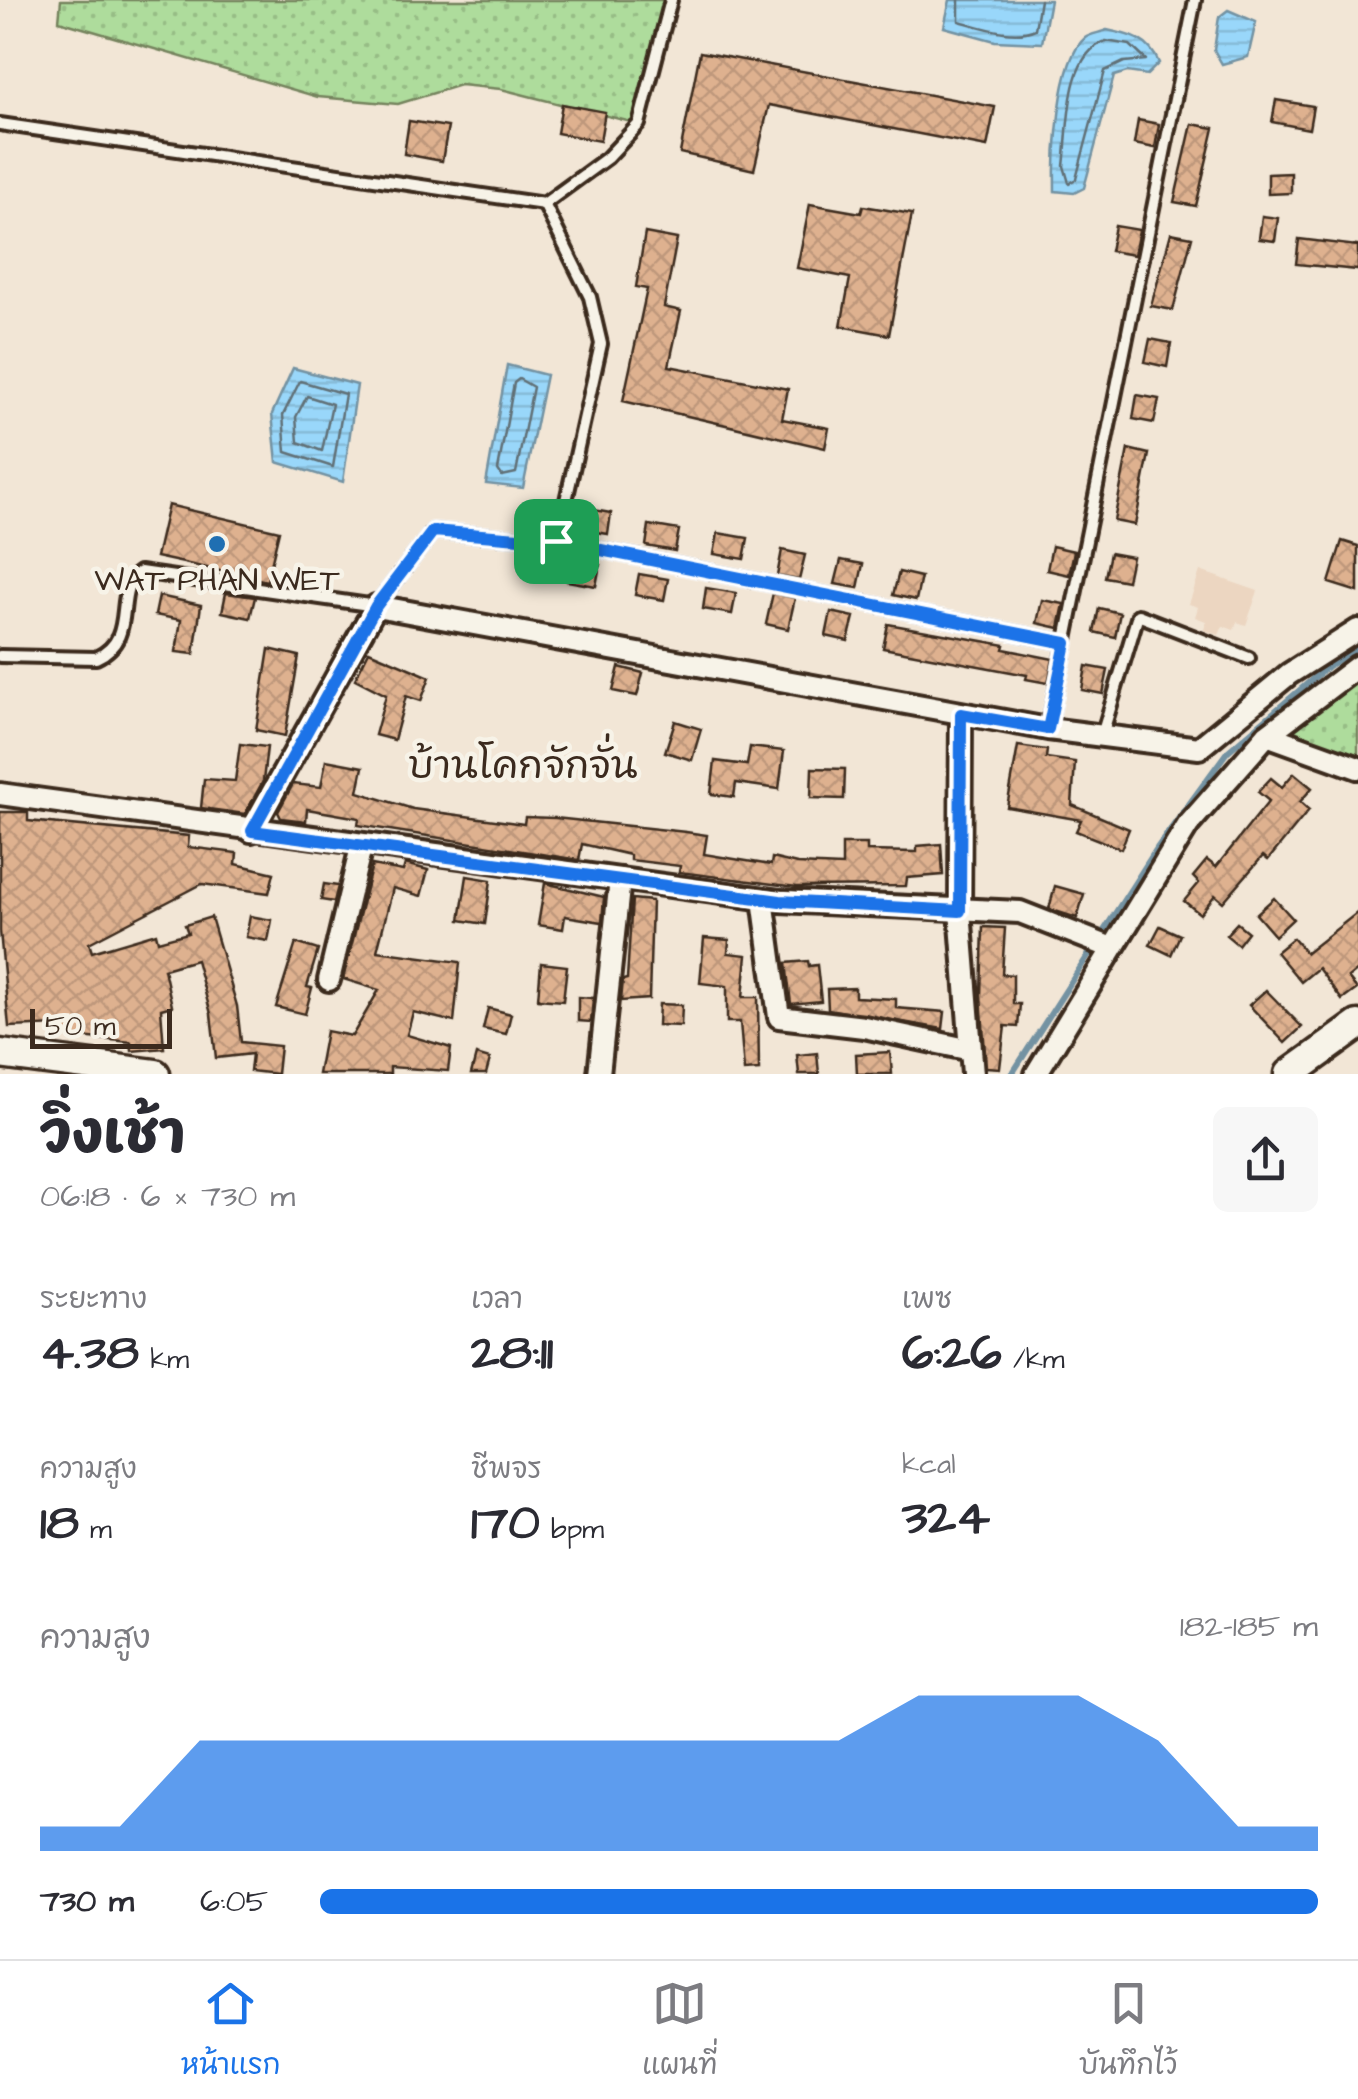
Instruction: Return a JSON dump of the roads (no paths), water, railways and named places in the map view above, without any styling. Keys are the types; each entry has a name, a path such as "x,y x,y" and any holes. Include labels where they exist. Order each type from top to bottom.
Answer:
{"street":[{"path":"252,831 376,606 961,714 1199,748 1289,674 1358,630"},
{"path":"1036,1074 1109,946 1188,825 1267,735 1358,666"},
{"path":"961,714 960,911 973,1074"},
{"path":"1267,735 1358,768"},
{"path":"0,794 361,847 763,899 1020,912 1109,946"},
{"path":"329,980 361,847"},
{"path":"599,1074 620,879"},
{"path":"763,899 779,1017 864,1027 971,1050"},
{"path":"1290,1074 1358,1025"},
{"path":"0,1054 155,1074"}],"lane":[{"path":"0,124 544,204 608,158 638,124 671,0"},
{"path":"1048,729 1195,0"},
{"path":"544,204 590,297 602,344 556,541"},
{"path":"0,656 96,658 110,651 120,636 130,583 140,572 376,606 433,531 556,541 1066,643"},
{"path":"1102,736 1138,616 1249,658"}],"water":[{"path":"950,0 1050,0 1042,43 995,41 944,27"},
{"path":"1228,10 1256,22 1248,57 1222,64 1214,50 1219,17"},
{"path":"1107,30 1138,39 1150,48 1159,63 1147,75 1127,72 1114,76 1084,188 1074,193 1055,191 1060,110 1069,67 1085,38"},
{"path":"507,365 546,375 523,488 486,484"},
{"path":"293,368 357,385 343,482 277,462 272,414"}],"waterway":[{"path":"1012,1074 1157,848 1227,752 1328,666 1358,648"}],"place":[{"name":"WAT PHAN WET","path":"217,544"}],"district":[{"name":"บ้านโคกจักจั่น","path":"523,765"}]}
